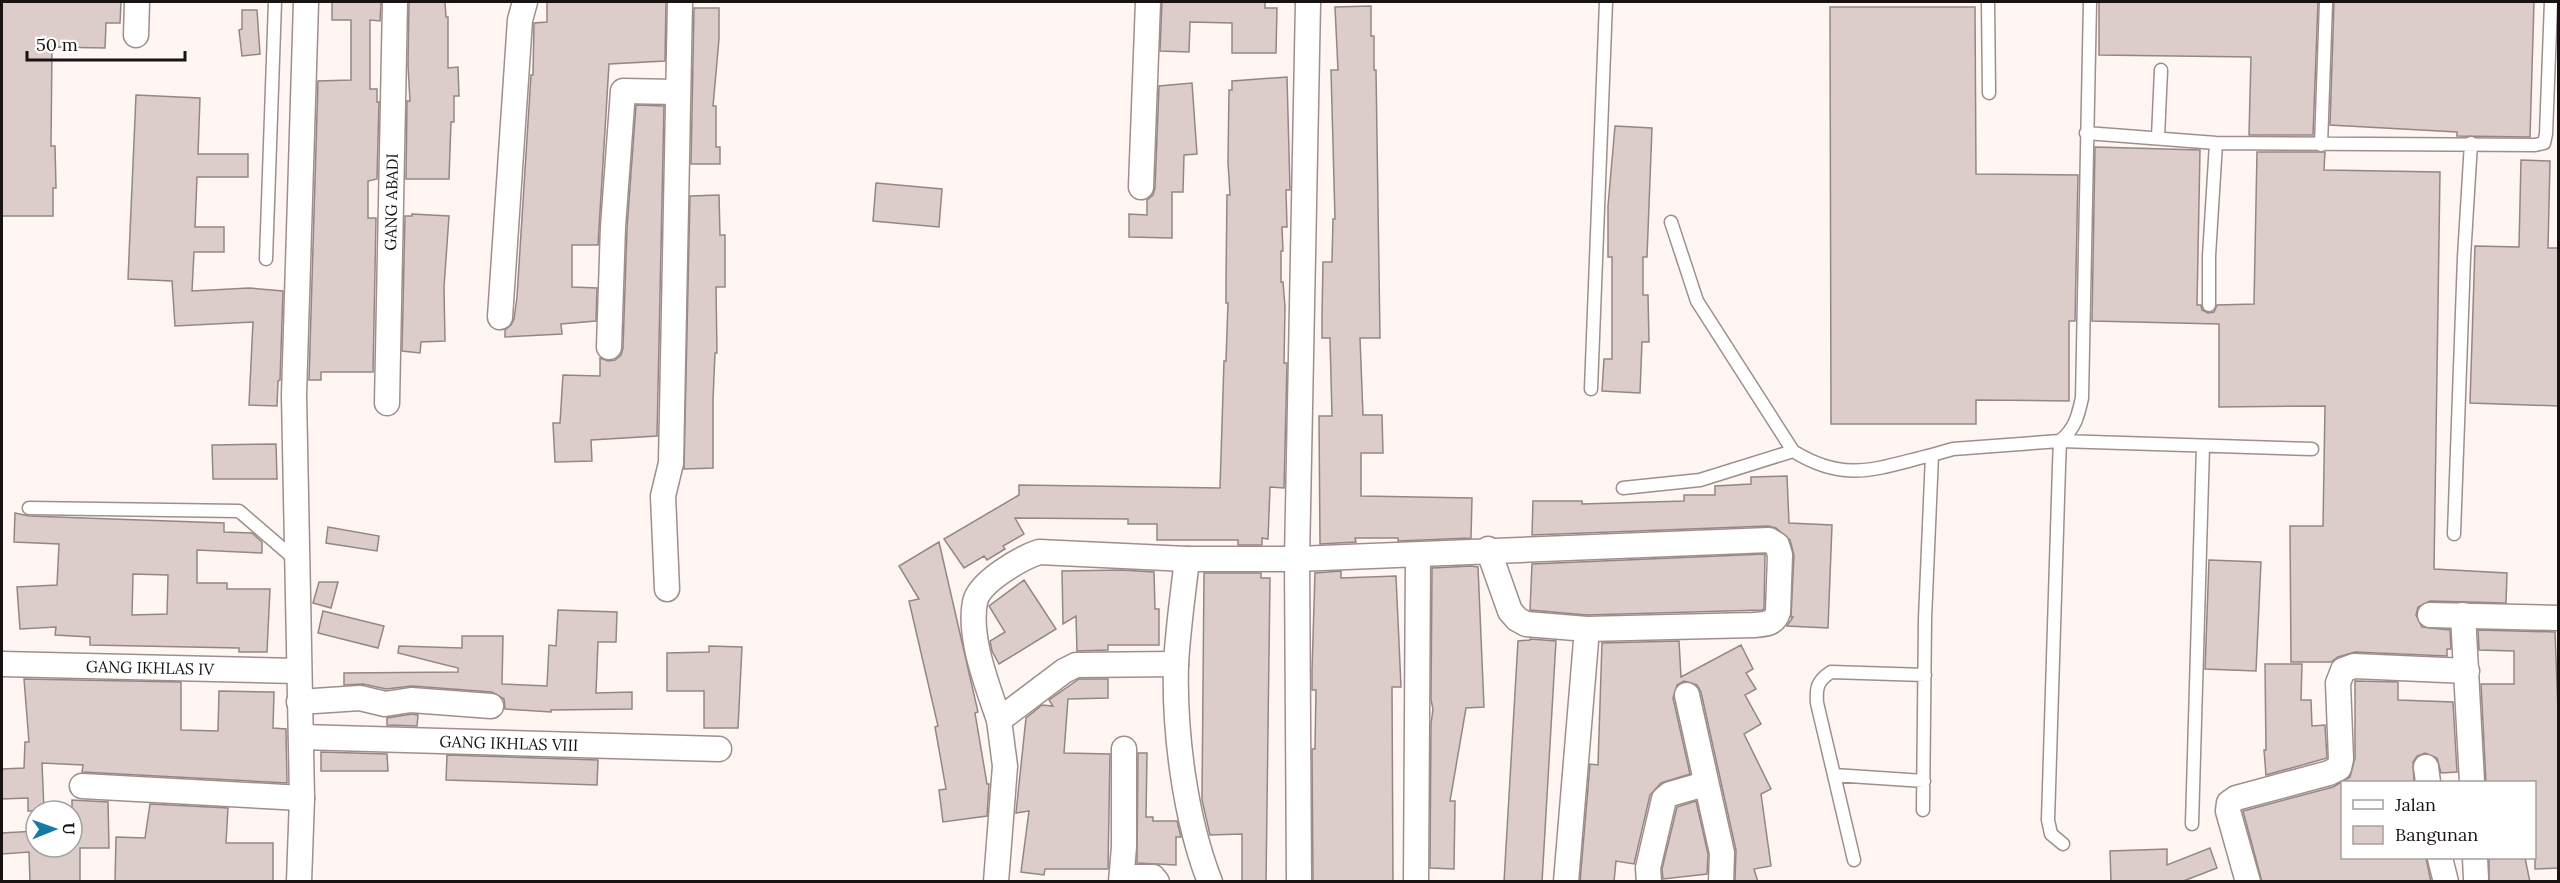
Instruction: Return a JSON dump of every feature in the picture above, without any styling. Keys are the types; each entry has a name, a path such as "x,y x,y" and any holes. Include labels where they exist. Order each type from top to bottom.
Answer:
{"street":[{"path":"136,35 137,2"},
{"path":"299,882 302,798 294,395 306,2"},
{"name":"GANG ABADI","path":"387,403 395,2"},
{"path":"500,317 520,20 525,2"},
{"path":"667,589 663,495 671,463 676,92 680,2"},
{"path":"1141,187 1148,2"},
{"path":"1299,882 1297,559 1308,2"},
{"path":"609,347 613,227 623,91 676,92"},
{"path":"996,882 1005,766 999,720 983,673 974,623 975,601 982,588 1023,558 1039,552 1187,559 1297,559 1418,555 1488,549 1743,539 1769,540 1777,545 1780,555 1778,612 1776,619 1770,623 1673,628 1587,629 1526,624 1516,620 1510,611 1488,549"},
{"path":"1416,882 1418,555"},
{"path":"1187,559 1176,664 1179,734 1188,798 1210,882"},
{"path":"2430,615 2559,618"},
{"path":"2463,615 2468,671 2472,781"},
{"path":"1566,882 1587,629"},
{"name":"GANG IKHLAS IV","path":"2,664 298,671"},
{"path":"999,720 1064,671 1077,666 1176,664"},
{"path":"2248,882 2228,811 2229,803 2236,798 2329,773 2339,768 2341,759 2338,683 2343,670 2354,666 2468,671"},
{"path":"1687,695 1722,853 1721,882"},
{"path":"299,702 360,698 385,704 411,700 490,706"},
{"name":"GANG IKHLAS VIII","path":"301,737 719,749"},
{"path":"1124,749 1122,879 1153,877 1157,882"},
{"path":"1649,882 1648,868 1664,799 1670,794 1705,784"},
{"path":"82,786 302,798"},
{"path":"2440,859 2446,882"}],"lane":[{"path":"266,259 275,2"},
{"path":"1591,389 1606,2"},
{"path":"1988,2 1989,93"},
{"path":"2063,844 2051,834 2048,820 2060,441 2070,433 2082,398 2090,2"},
{"path":"2321,145 2326,2"},
{"path":"2086,133 2216,143 2321,145 2471,143 2535,145 2544,143 2551,2"},
{"path":"2158,137 2161,70"},
{"path":"2210,305 2209,256 2216,143"},
{"path":"2454,534 2464,257 2471,143"},
{"path":"1671,222 1697,301 1793,451 1811,463 1832,469 1858,472 1953,449 2060,441 2312,449"},
{"path":"2192,824 2203,446"},
{"path":"1623,488 1701,480 1793,451"},
{"path":"1923,810 1932,455"},
{"path":"29,508 239,511 297,562"},
{"path":"1854,861 1817,703 1816,688 1821,679 1831,672 1925,675"},
{"path":"1834,775 1924,781"}],"building":[{"path":"2,2 121,2 120,23 106,23 105,48 52,47 51,146 55,146 56,188 53,188 53,216 2,216"},
{"path":"332,2 381,2 380,21 370,20 370,89 377,89 377,102 379,102 377,179 368,181 368,218 376,218 373,372 321,372 321,380 309,380 318,81 351,80 351,20 332,20"},
{"path":"409,2 445,2 446,17 448,17 448,68 458,67 459,96 454,96 449,179 406,179 407,101 410,101"},
{"path":"547,2 666,2 665,61 609,64 598,245 572,245 572,287 597,288 596,321 561,324 562,334 505,337 505,330 514,319 517,297 531,75 533,75 534,23 547,22"},
{"path":"1162,2 1265,2 1265,8 1277,8 1276,53 1232,53 1232,23 1190,22 1189,52 1160,51"},
{"path":"2099,2 2318,2 2313,135 2249,135 2251,57 2099,55"},
{"path":"2334,2 2534,2 2530,137 2457,136 2457,132 2330,125"},
{"path":"1371,6 1371,36 1374,36 1374,70 1376,70 1380,338 1360,338 1363,415 1382,415 1383,453 1361,453 1361,496 1472,498 1471,538 1398,541 1398,538 1355,538 1356,542 1320,544 1319,416 1332,416 1330,338 1322,338 1322,316 1323,262 1332,262 1333,219 1335,219 1331,70 1338,70 1335,7"},
{"path":"1830,7 1975,7 1976,174 2078,175 2075,321 2069,321 2069,401 1976,400 1976,424 1831,424"},
{"path":"694,8 719,8 719,39 713,106 716,106 716,147 720,147 720,164 691,164"},
{"path":"242,10 257,10 260,54 242,56 239,30 242,29"},
{"path":"1287,77 1290,190 1286,190 1287,227 1282,227 1283,251 1281,251 1281,282 1283,282 1285,307 1284,363 1287,363 1284,488 1270,487 1268,539 1262,538 1262,545 1238,545 1238,540 1157,540 1157,524 1128,524 1128,519 1015,518 1024,534 1003,546 1005,549 987,560 984,556 964,568 944,539 1019,495 1019,485 1220,488 1228,303 1226,303 1226,282 1227,195 1230,195 1229,90 1232,90 1232,81"},
{"path":"1192,83 1197,154 1184,155 1183,192 1172,192 1172,238 1129,237 1129,214 1147,215 1147,200 1153,195 1155,188 1159,86"},
{"path":"136,95 200,98 198,154 248,154 248,177 197,177 195,227 224,227 224,252 194,252 192,291 249,288 283,291 277,406 249,405 253,322 175,326 172,281 128,279"},
{"path":"636,105 664,106 657,436 591,440 592,461 555,462 553,423 560,423 563,375 600,376 600,358 608,361 615,360 621,355 623,348 627,228"},
{"path":"1615,126 1652,128 1647,257 1643,257 1643,295 1648,295 1649,342 1642,342 1640,393 1602,391 1604,359 1612,359 1612,257 1608,257 1608,206"},
{"path":"2095,147 2200,150 2197,305 2201,305 2202,310 2208,313 2214,312 2217,305 2254,304 2257,152 2325,152 2324,170 2440,172 2434,569 2507,573 2506,603 2430,601 2418,607 2416,615 2422,627 2450,630 2451,649 2447,649 2447,656 2355,652 2338,657 2331,662 2291,662 2290,526 2323,526 2325,406 2219,407 2219,324 2092,321"},
{"path":"2521,160 2550,161 2548,248 2559,248 2559,406 2470,403 2475,246 2519,247"},
{"path":"876,183 942,189 939,227 873,221"},
{"path":"719,195 720,235 725,235 725,287 716,287 717,353 715,353 713,399 713,468 684,469 690,196"},
{"path":"412,214 449,216 444,287 445,341 421,342 420,353 402,351 405,216 412,216"},
{"path":"276,444 277,479 213,479 212,445"},
{"path":"1787,476 1789,523 1832,525 1828,628 1787,626 1793,617 1791,617 1794,555 1790,540 1776,528 1768,526 1532,535 1533,501 1582,501 1582,504 1684,501 1684,495 1715,495 1715,486 1751,484 1751,477"},
{"path":"15,513 29,516 224,523 224,532 252,533 262,542 262,553 197,550 197,583 227,583 227,589 270,589 267,652 239,652 239,648 90,645 90,637 55,635 56,627 20,629 17,587 57,585 59,544 14,542","holes":["133,574 168,575 167,614 132,615"]},
{"path":"328,527 379,536 377,551 326,543"},
{"path":"939,542 978,712 975,713 987,784 989,784 987,816 943,822 939,790 946,789 935,727 938,726 909,601 919,599 899,566"},
{"path":"1765,554 1764,609 1762,610 1587,615 1530,610 1532,564"},
{"path":"2209,560 2261,562 2256,671 2205,669"},
{"path":"1478,567 1484,707 1466,708 1450,801 1455,801 1454,869 1430,868 1433,709 1431,700 1432,568"},
{"path":"1062,571 1154,572 1155,609 1159,609 1159,645 1108,645 1108,650 1077,651 1076,616 1063,624"},
{"path":"1341,571 1341,578 1396,576 1401,687 1392,687 1393,882 1313,882 1312,749 1315,749 1316,690 1312,690 1312,671 1315,573"},
{"path":"1204,573 1261,573 1261,578 1270,578 1266,882 1242,882 1242,834 1210,835 1202,800"},
{"path":"1024,580 1056,629 999,664 990,641 1005,632 989,606"},
{"path":"319,582 338,582 331,608 313,603"},
{"path":"558,610 617,612 616,642 598,642 596,693 632,692 632,709 551,710 551,712 505,709 504,699 492,692 412,686 386,689 363,684 344,685 344,673 458,672 458,668 398,653 399,646 462,648 462,636 503,636 502,684 547,686 549,645 556,646"},
{"path":"323,611 384,626 378,648 318,633"},
{"path":"2478,630 2555,632 2559,736 2559,868 2535,869 2536,781 2486,781 2481,684 2514,684 2514,651 2479,650"},
{"path":"1530,639 1556,641 1542,882 1504,882 1518,641"},
{"path":"1679,641 1681,677 1741,645 1753,669 1746,673 1756,689 1745,695 1761,724 1744,734 1771,789 1761,794 1771,866 1754,869 1758,882 1735,882 1736,850 1701,692 1697,685 1684,681 1677,685 1673,698 1690,774 1661,783 1650,795 1634,864 1616,861 1614,882 1580,882 1590,764 1598,765 1602,643"},
{"path":"709,646 742,647 738,728 704,728 704,691 667,691 667,653 709,652"},
{"path":"2265,664 2302,664 2301,700 2311,700 2312,726 2325,725 2327,758 2266,775"},
{"path":"24,679 181,682 181,730 218,731 219,691 274,692 273,728 286,729 287,783 82,772 83,765 42,763 44,799 2,799 2,769 24,768 25,742 29,742"},
{"path":"1079,679 1108,679 1108,698 1068,699 1064,753 1110,754 1108,869 1045,869 1044,875 1021,872 1029,811 1016,813 1026,718 1042,705 1053,706 1049,700"},
{"path":"2355,681 2398,682 2398,700 2453,702 2457,772 2441,773 2437,758 2425,753 2417,756 2413,762 2414,781 2343,781 2350,777 2355,758"},
{"path":"418,715 417,726 387,725 387,718"},
{"path":"321,752 387,754 388,771 321,771"},
{"path":"1138,753 1147,753 1146,817 1153,817 1153,821 1177,821 1181,837 1176,837 1176,865 1137,863"},
{"path":"447,755 598,760 597,785 446,780"},
{"path":"2341,782 2341,859 2426,859 2431,882 2262,882 2243,811 2333,787"},
{"path":"84,801 108,802 109,848 84,848"},
{"path":"1696,801 1708,854 1707,874 1663,879 1662,869 1677,807"},
{"path":"150,804 228,808 226,843 273,843 273,882 115,882 116,837 145,838"},
{"path":"24,832 24,852 2,854 2,833"},
{"path":"2210,848 2217,868 2181,882 2111,882 2110,851 2167,849 2167,865"},
{"path":"29,859 80,859 80,882 30,882"},
{"path":"2489,859 2525,859 2530,882 2489,882"}]}
